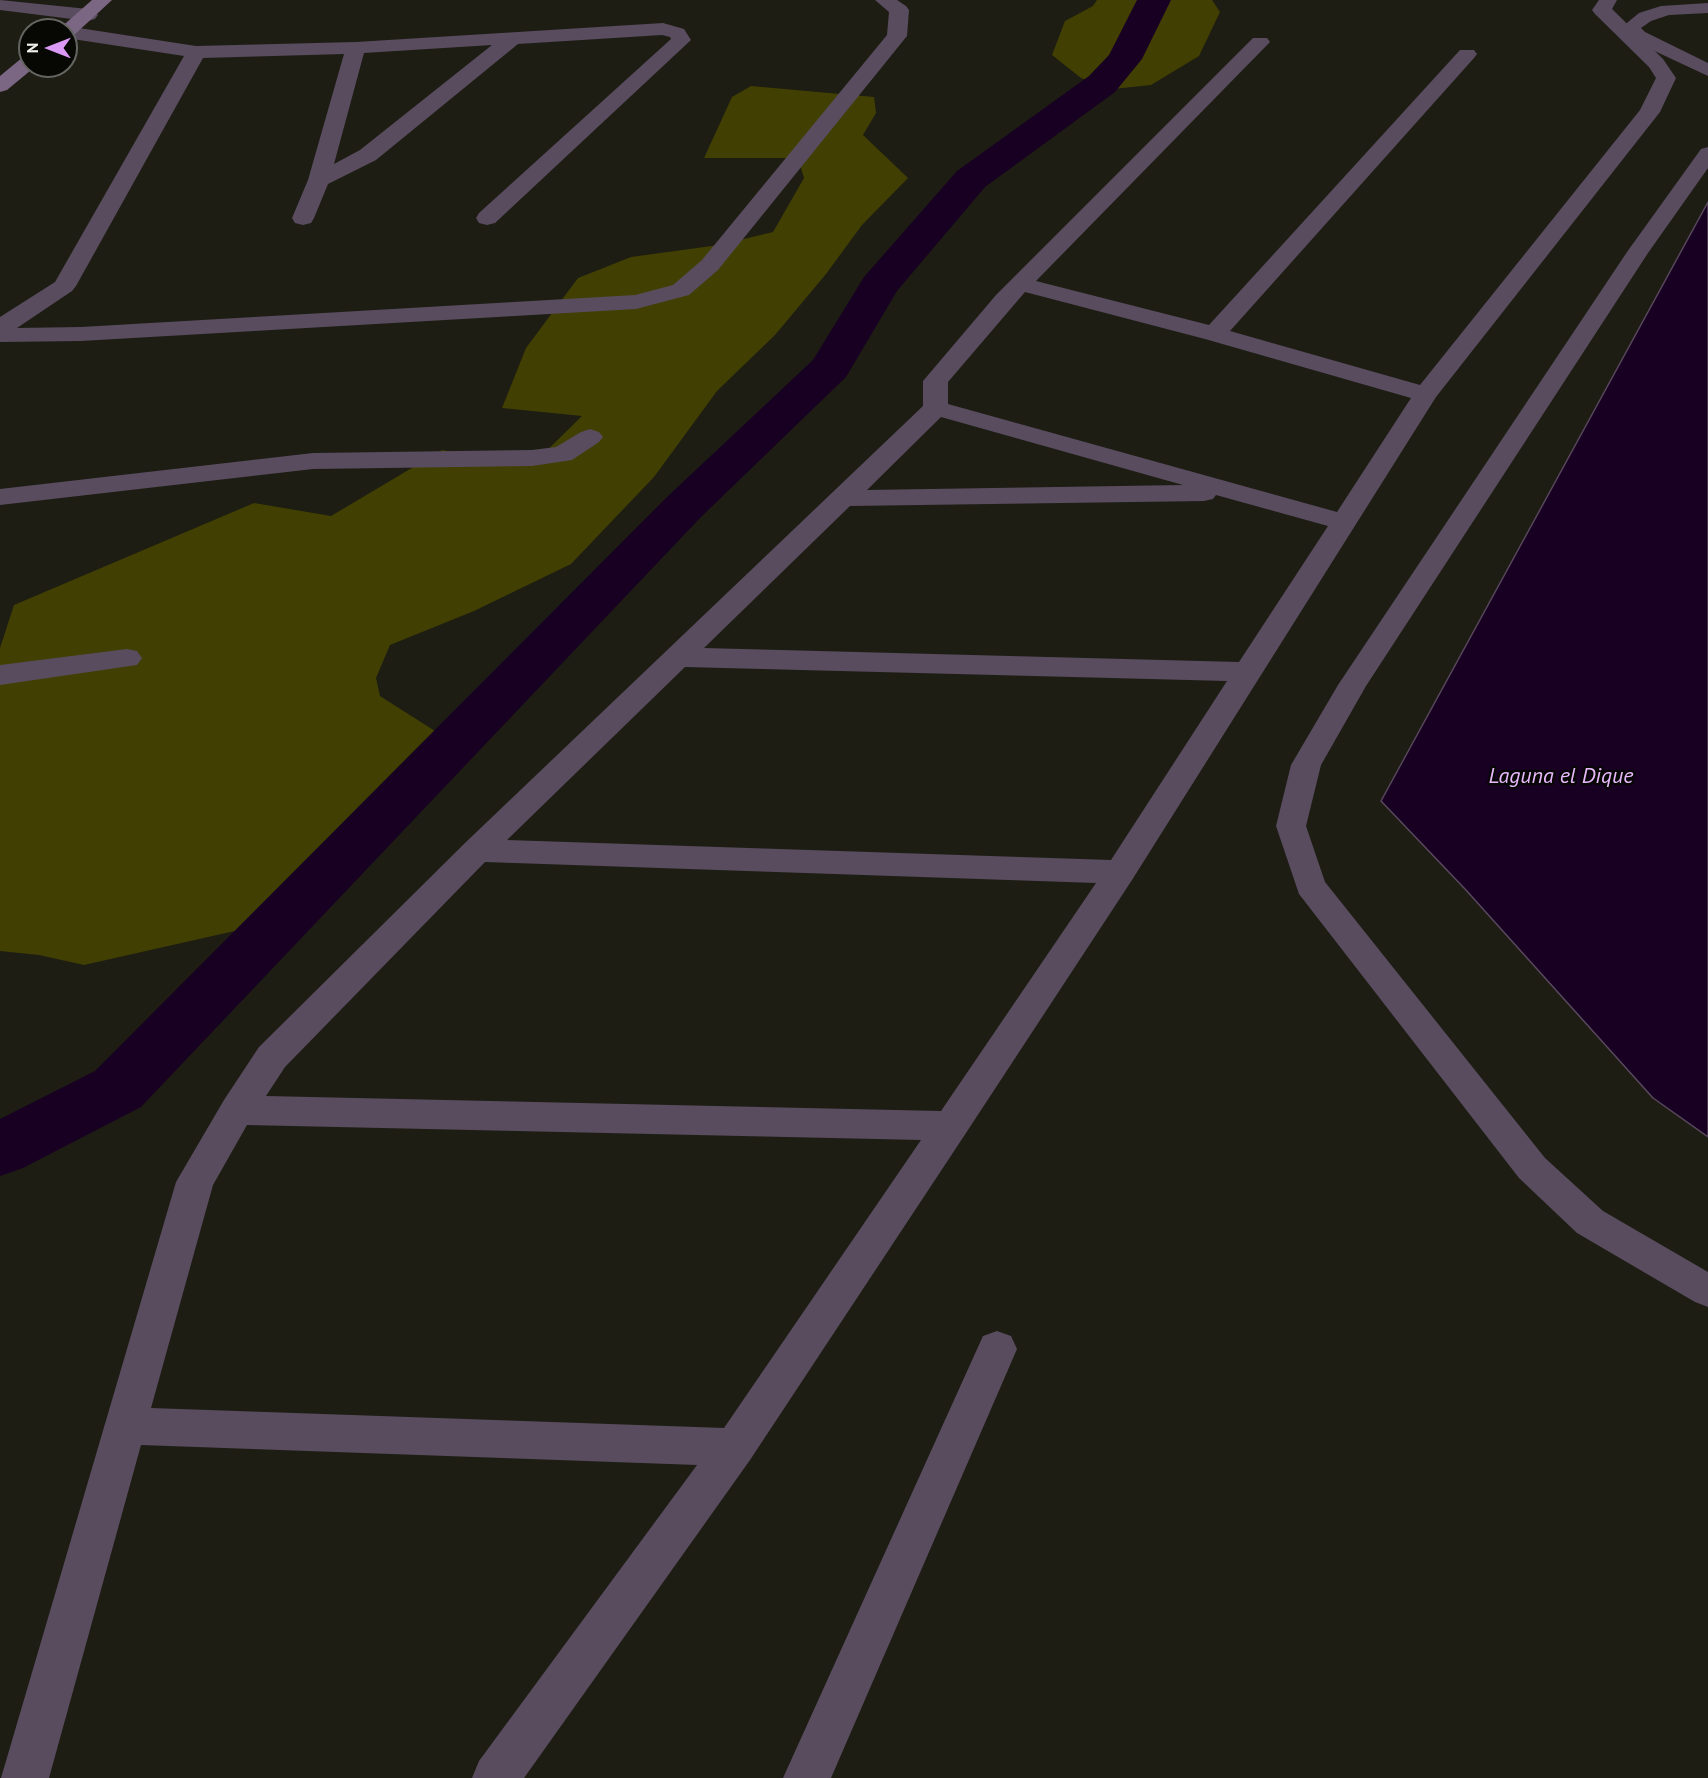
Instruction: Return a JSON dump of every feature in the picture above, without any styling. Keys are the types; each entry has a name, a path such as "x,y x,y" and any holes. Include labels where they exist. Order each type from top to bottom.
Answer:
{"street":[{"path":"78,23 103,0"},
{"path":"0,328 72,310 636,302 681,290 710,265 897,36 899,10 884,0"},
{"path":"496,1778 735,1447 951,1126 1120,872 1426,394 1650,112 1666,78 1656,63 1602,10 1608,0"},
{"path":"0,4 88,15"},
{"path":"78,34 196,51 356,48 663,29 676,33 681,40 487,218"},
{"path":"320,180 368,155 513,38"},
{"path":"25,1778 195,1182 237,1110 272,1057 477,850 936,408 935,381 1004,300 1260,42"},
{"path":"303,218 320,180 356,48"},
{"path":"0,335 72,310 196,51"},
{"path":"1214,334 1467,54"},
{"path":"0,86 18,71"},
{"path":"1020,284 1214,334 1426,394"},
{"path":"936,408 1344,522"},
{"path":"0,497 313,461 532,458 563,454 590,438"},
{"path":"843,498 1240,493"},
{"path":"677,657 1248,672"},
{"path":"0,675 127,658"},
{"path":"477,850 1120,872"},
{"path":"237,1110 951,1126"},
{"path":"807,1778 997,1349"},
{"path":"127,1426 735,1447"}],"lane":[{"path":"1708,8 1667,10 1645,17 1631,27 1638,36 1708,70"},
{"path":"1708,153 1638,252 1352,685 1306,765 1291,826 1310,886 1532,1168 1590,1222 1708,1292"}],"shaded area":[{"path":"1097,0 1212,0 1220,12 1199,56 1151,85 1113,89 1081,78 1052,55 1065,21 1093,6"},
{"path":"751,86 874,97 876,113 863,135 908,178 862,225 826,274 775,335 717,391 654,477 571,564 474,611 390,645 376,678 380,696 435,731 239,930 84,965 39,955 0,951 0,648 14,605 254,503 331,516 442,450 532,465 582,416 502,408 526,348 578,278 631,257 719,245 773,232 804,178 798,158 704,158 732,97"}],"water":[{"name":"Laguna el Dique","path":"1708,202 1708,1137 1653,1098 1465,889 1381,801"}],"waterway":[{"path":"0,1149 118,1089 683,508 830,368 879,286 971,179 1102,84 1124,59 1154,0"}]}
